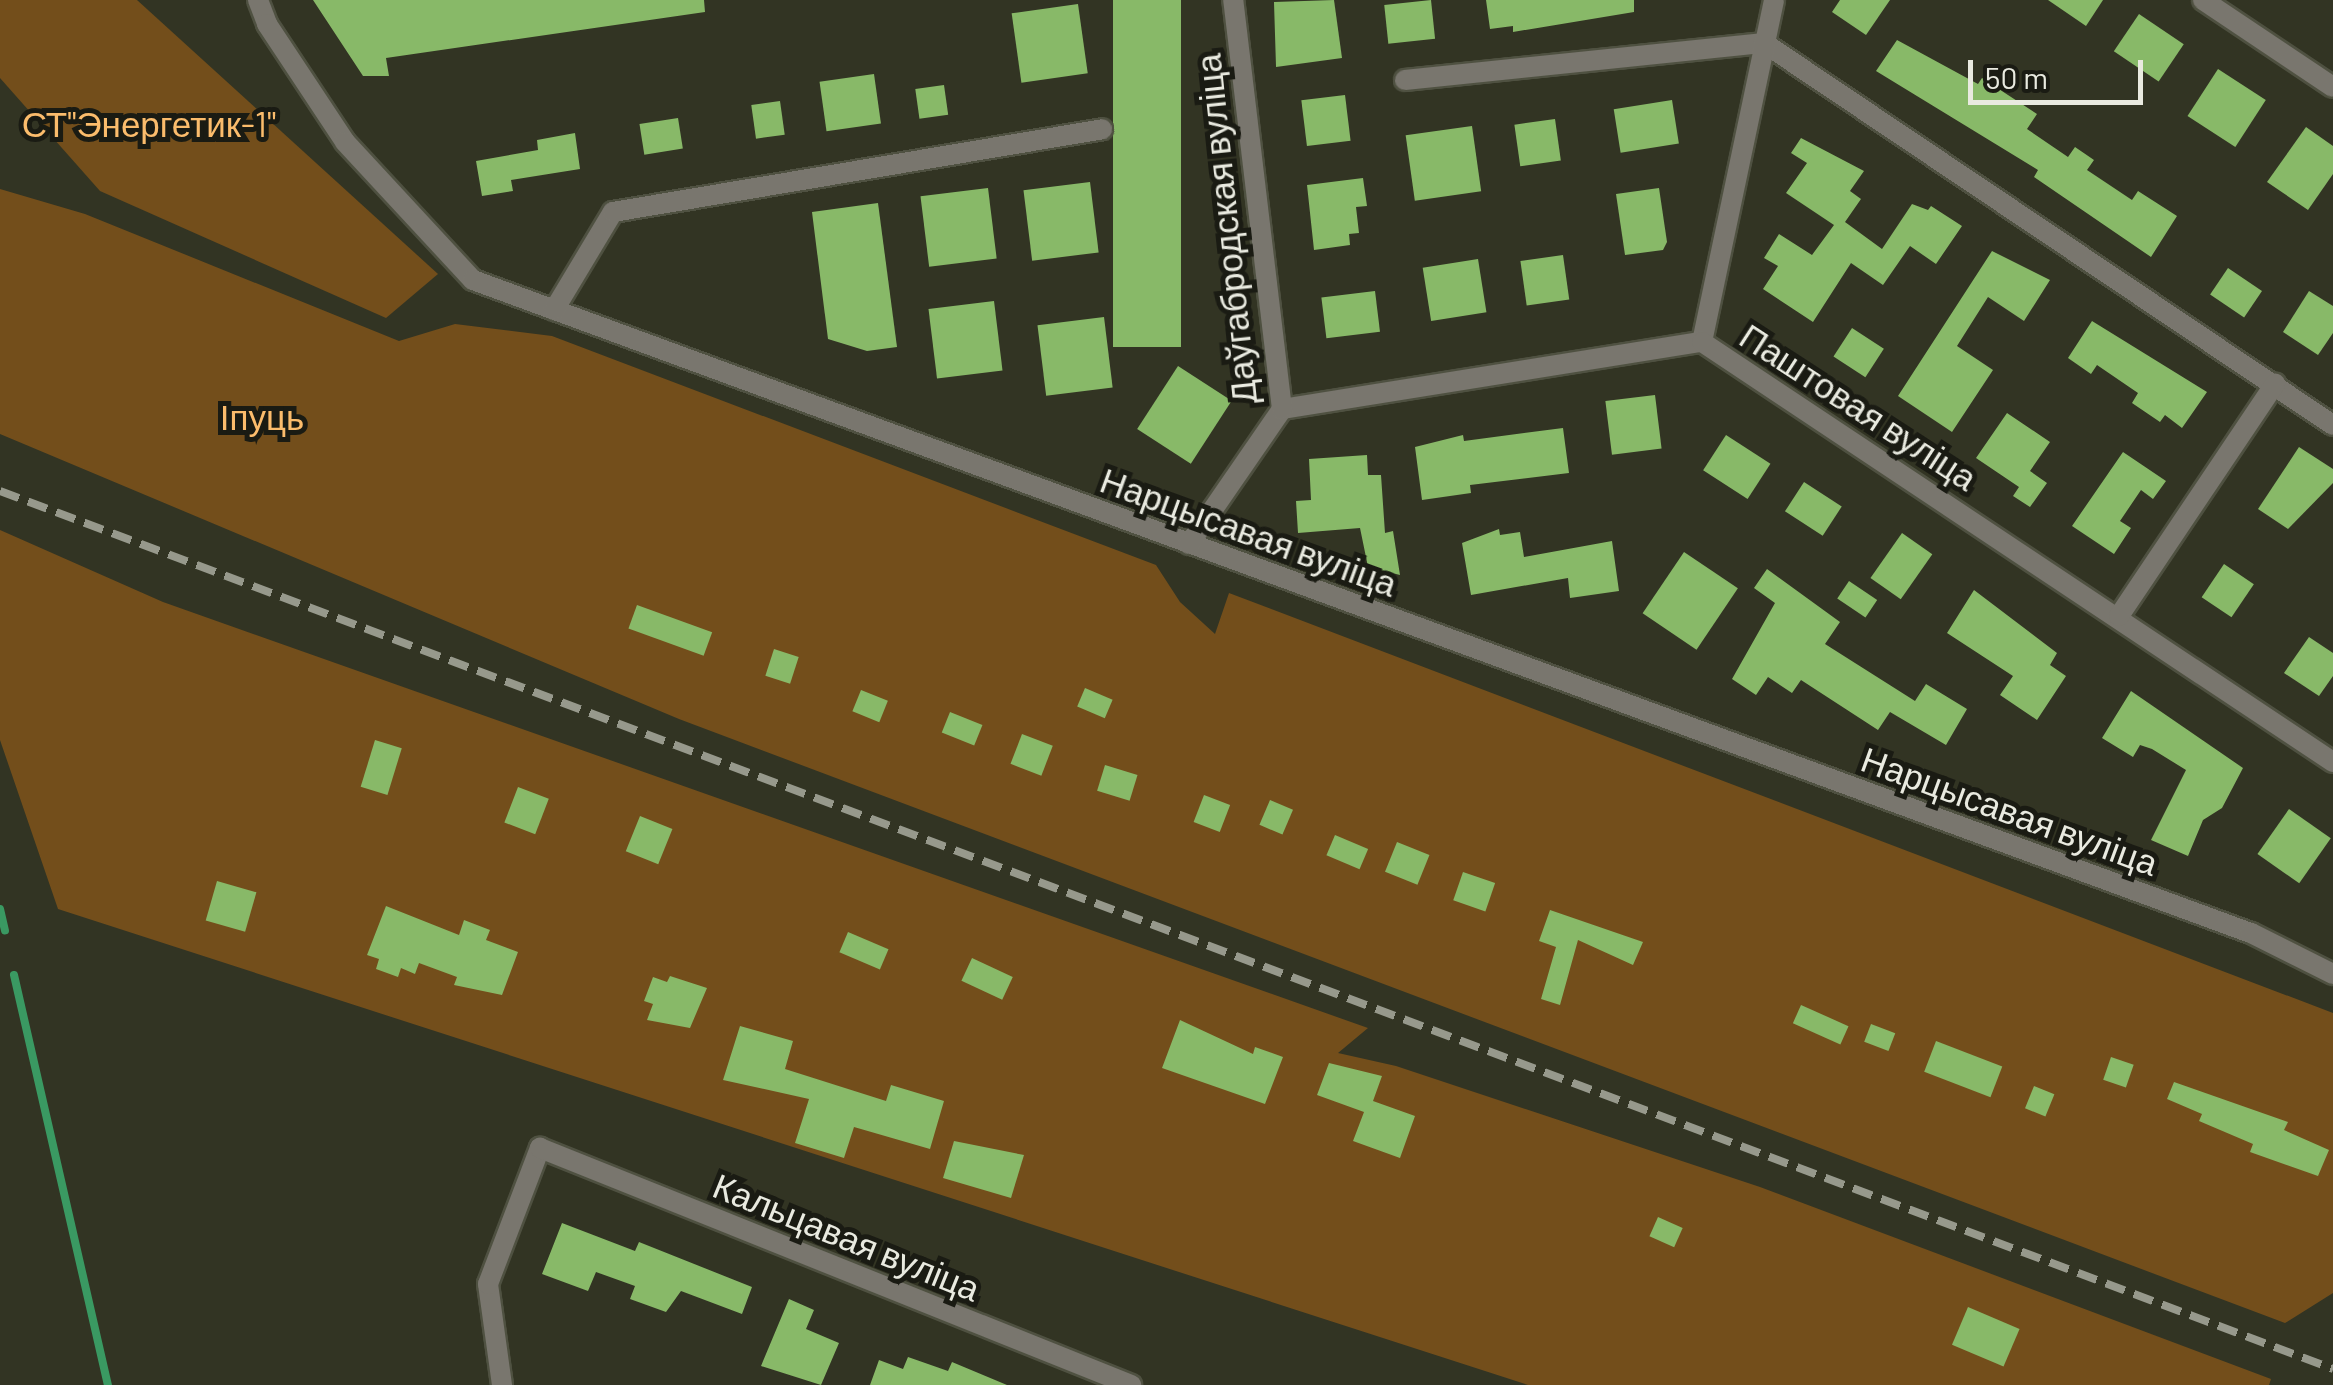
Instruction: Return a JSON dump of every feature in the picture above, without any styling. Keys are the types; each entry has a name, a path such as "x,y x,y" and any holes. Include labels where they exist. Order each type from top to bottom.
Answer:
{"street":[{"name":"Нарцысавая вуліца","path":"258,0 267,24 345,142 473,280 2232,926 2333,974"},
{"name":"Даўгабродская вуліца","path":"1189,544 1282,409 1234,0"},
{"path":"1702,342 1774,0"},
{"path":"2204,0 2333,87"},
{"path":"1406,80 1764,43 2333,424"},
{"path":"554,310 613,212 1102,129"},
{"name":"Паштовая вуліца","path":"1282,409 1702,342 2333,762"},
{"path":"2119,616 2275,384"},
{"name":"Кальцавая вуліца","path":"502,1385 488,1284 540,1148 1131,1385"}],"green space":[{"name":"СТ\"Энергетик-1\"","path":"0,0 137,0 438,274 386,318 100,191 0,78"},
{"name":"Іпуць","path":"0,189 85,214 399,341 455,324 552,336 1156,565 1180,602 1215,634 1229,593 2333,1013 2333,1293 2285,1323 679,719 0,434"},
{"path":"0,530 163,602 1368,1028 1338,1053 1396,1066 1760,1187 2271,1379 2269,1385 1528,1385 58,909 0,740"}],"building":[{"path":"313,0 704,0 705,12 386,58 389,76 363,76"},
{"path":"1113,0 1181,0 1181,347 1113,347"},
{"path":"1334,0 1342,58 1276,67 1274,2"},
{"path":"1431,0 1435,39 1388,44 1384,5"},
{"path":"1486,0 1634,0 1634,12 1513,32 1513,26 1490,29"},
{"path":"1840,0 1890,0 1866,35 1832,12"},
{"path":"2048,0 2103,0 2086,26"},
{"path":"1078,4 1088,73 1021,83 1012,13"},
{"path":"2139,14 2184,44 2159,82 2114,51"},
{"path":"1897,40 1978,84 1982,78 2037,114 2027,129 2068,157 2075,147 2094,160 2087,170 2132,200 2138,191 2177,216 2151,257 2034,177 2038,170 1876,71"},
{"path":"2218,69 2266,100 2235,147 2188,116"},
{"path":"874,74 881,124 826,131 820,82"},
{"path":"944,85 948,115 919,119 915,89"},
{"path":"1345,95 1351,141 1307,146 1301,100"},
{"path":"1672,100 1679,143 1621,153 1614,109"},
{"path":"780,101 785,135 756,139 751,105"},
{"path":"678,118 683,149 644,155 639,124"},
{"path":"1555,119 1561,161 1520,166 1514,125"},
{"path":"1472,126 1481,191 1415,201 1406,135"},
{"path":"2306,127 2333,146 2333,174 2308,210 2267,182"},
{"path":"575,133 580,169 511,180 513,191 482,196 476,161 538,150 537,140"},
{"path":"1801,138 1864,171 1850,191 1861,199 1845,222 1882,249 1912,204 1928,210 1931,206 1962,226 1936,264 1910,246 1883,285 1851,263 1813,322 1763,289 1778,266 1764,258 1779,234 1812,255 1834,225 1786,193 1807,163 1791,153"},
{"path":"1363,178 1367,206 1356,207 1359,233 1349,234 1350,245 1314,250 1307,185"},
{"path":"1090,182 1099,252 1032,261 1023,190"},
{"path":"988,188 997,258 929,267 921,196"},
{"path":"1659,188 1667,242 1663,250 1625,255 1616,194"},
{"path":"878,203 897,347 867,351 828,339 812,212"},
{"path":"1992,251 2050,280 2024,321 1988,297 1957,346 1993,370 1952,432 1898,396"},
{"path":"1563,255 1569,300 1527,306 1520,261"},
{"path":"1478,259 1486,312 1431,321 1423,268"},
{"path":"2228,268 2262,291 2244,317 2210,295"},
{"path":"1375,291 1380,332 1326,338 1321,298"},
{"path":"2309,291 2333,306 2333,333 2318,355 2283,332"},
{"path":"994,301 1003,370 937,379 928,309"},
{"path":"1104,317 1113,387 1046,396 1037,325"},
{"path":"2092,321 2207,392 2182,428 2165,415 2160,422 2132,403 2138,393 2097,365 2091,374 2068,358"},
{"path":"1852,328 1884,349 1865,377 1833,357"},
{"path":"1178,366 1232,401 1191,464 1137,429"},
{"path":"1655,395 1662,449 1612,455 1605,401"},
{"path":"2007,413 2050,442 2030,471 2047,483 2030,507 2013,496 2019,487 1976,458"},
{"path":"1563,428 1569,473 1470,485 1471,493 1422,500 1415,447 1463,435 1464,441"},
{"path":"1726,435 1770,464 1748,499 1703,470"},
{"path":"2299,447 2333,469 2333,483 2288,529 2258,509"},
{"path":"2123,452 2166,481 2153,499 2141,490 2120,521 2131,528 2114,554 2072,526"},
{"path":"1367,455 1368,475 1381,475 1385,533 1393,531 1400,575 1368,567 1360,528 1298,533 1296,501 1311,500 1309,459"},
{"path":"1804,482 1842,507 1823,536 1785,511"},
{"path":"1499,529 1500,535 1520,532 1524,557 1612,541 1619,591 1570,598 1568,578 1471,595 1462,543"},
{"path":"1902,533 1932,554 1901,599 1870,578"},
{"path":"1684,552 1738,588 1697,650 1643,613"},
{"path":"2224,564 2254,584 2231,617 2202,597"},
{"path":"1767,569 1840,622 1825,644 1915,701 1926,684 1967,709 1946,745 1890,712 1878,730 1801,680 1792,693 1768,677 1756,695 1732,679 1775,603 1754,588"},
{"path":"1849,581 1877,600 1865,617 1837,598"},
{"path":"1974,590 2057,653 2050,665 2066,676 2037,720 2000,695 2013,676 1947,633"},
{"path":"637,605 712,632 704,656 628,628"},
{"path":"2309,637 2333,653 2333,676 2319,696 2284,673"},
{"path":"774,649 799,657 790,684 765,676"},
{"path":"1085,688 1113,700 1105,718 1077,706"},
{"path":"861,690 888,701 879,722 852,711"},
{"path":"2131,691 2243,768 2222,808 2203,820 2188,856 2151,840 2186,770 2152,749 2140,745 2133,757 2102,738"},
{"path":"950,712 982,725 974,746 942,732"},
{"path":"1022,734 1053,746 1041,776 1011,764"},
{"path":"375,740 402,748 387,795 361,787"},
{"path":"1105,765 1138,775 1130,801 1097,791"},
{"path":"518,787 549,799 535,834 504,822"},
{"path":"1204,795 1230,805 1220,832 1194,822"},
{"path":"1270,800 1293,810 1282,835 1259,825"},
{"path":"2289,809 2331,838 2299,883 2257,854"},
{"path":"640,816 672,829 658,864 626,851"},
{"path":"1335,835 1368,849 1360,869 1326,855"},
{"path":"1397,842 1429,855 1417,885 1385,872"},
{"path":"1463,872 1495,883 1485,911 1453,900"},
{"path":"217,881 256,892 245,932 206,920"},
{"path":"386,906 459,935 464,920 490,930 486,940 518,952 502,995 454,985 457,977 419,963 415,974 401,968 398,977 376,969 379,959 367,955"},
{"path":"1550,910 1643,942 1633,965 1578,940 1560,1005 1541,999 1556,947 1539,941"},
{"path":"848,932 889,949 880,969 839,952"},
{"path":"972,958 1013,977 1002,1000 961,981"},
{"path":"670,976 707,988 690,1028 647,1020 653,1004 644,1001 653,977 667,982"},
{"path":"1801,1005 1849,1026 1840,1044 1793,1023"},
{"path":"1180,1020 1253,1054 1255,1047 1283,1057 1265,1104 1162,1068"},
{"path":"1871,1024 1895,1033 1888,1051 1864,1042"},
{"path":"740,1026 793,1041 785,1069 886,1101 891,1085 944,1101 930,1149 854,1127 844,1158 795,1143 809,1099 723,1080"},
{"path":"1936,1041 2002,1066 1990,1097 1924,1072"},
{"path":"2111,1057 2134,1065 2126,1088 2103,1080"},
{"path":"1329,1063 1382,1076 1373,1101 1415,1116 1400,1158 1353,1141 1364,1112 1317,1095"},
{"path":"2174,1082 2288,1122 2284,1130 2329,1150 2318,1176 2250,1152 2253,1144 2199,1121 2202,1114 2167,1099"},
{"path":"2034,1086 2054,1094 2045,1116 2025,1108"},
{"path":"954,1141 1024,1155 1011,1198 943,1178"},
{"path":"1658,1217 1683,1228 1674,1247 1649,1236"},
{"path":"562,1223 635,1251 639,1242 752,1287 742,1314 681,1291 666,1312 630,1299 635,1286 596,1272 588,1291 542,1274"},
{"path":"789,1299 814,1310 806,1329 839,1343 821,1385 761,1366"},
{"path":"1968,1307 2020,1329 2004,1367 1952,1345"},
{"path":"908,1357 948,1371 952,1362 1007,1385 870,1385 879,1360 903,1369"}],"waterway":[{"path":"0,909 5,930"},
{"path":"14,975 108,1385"}],"railway":[{"path":"0,491 2333,1369"}]}
